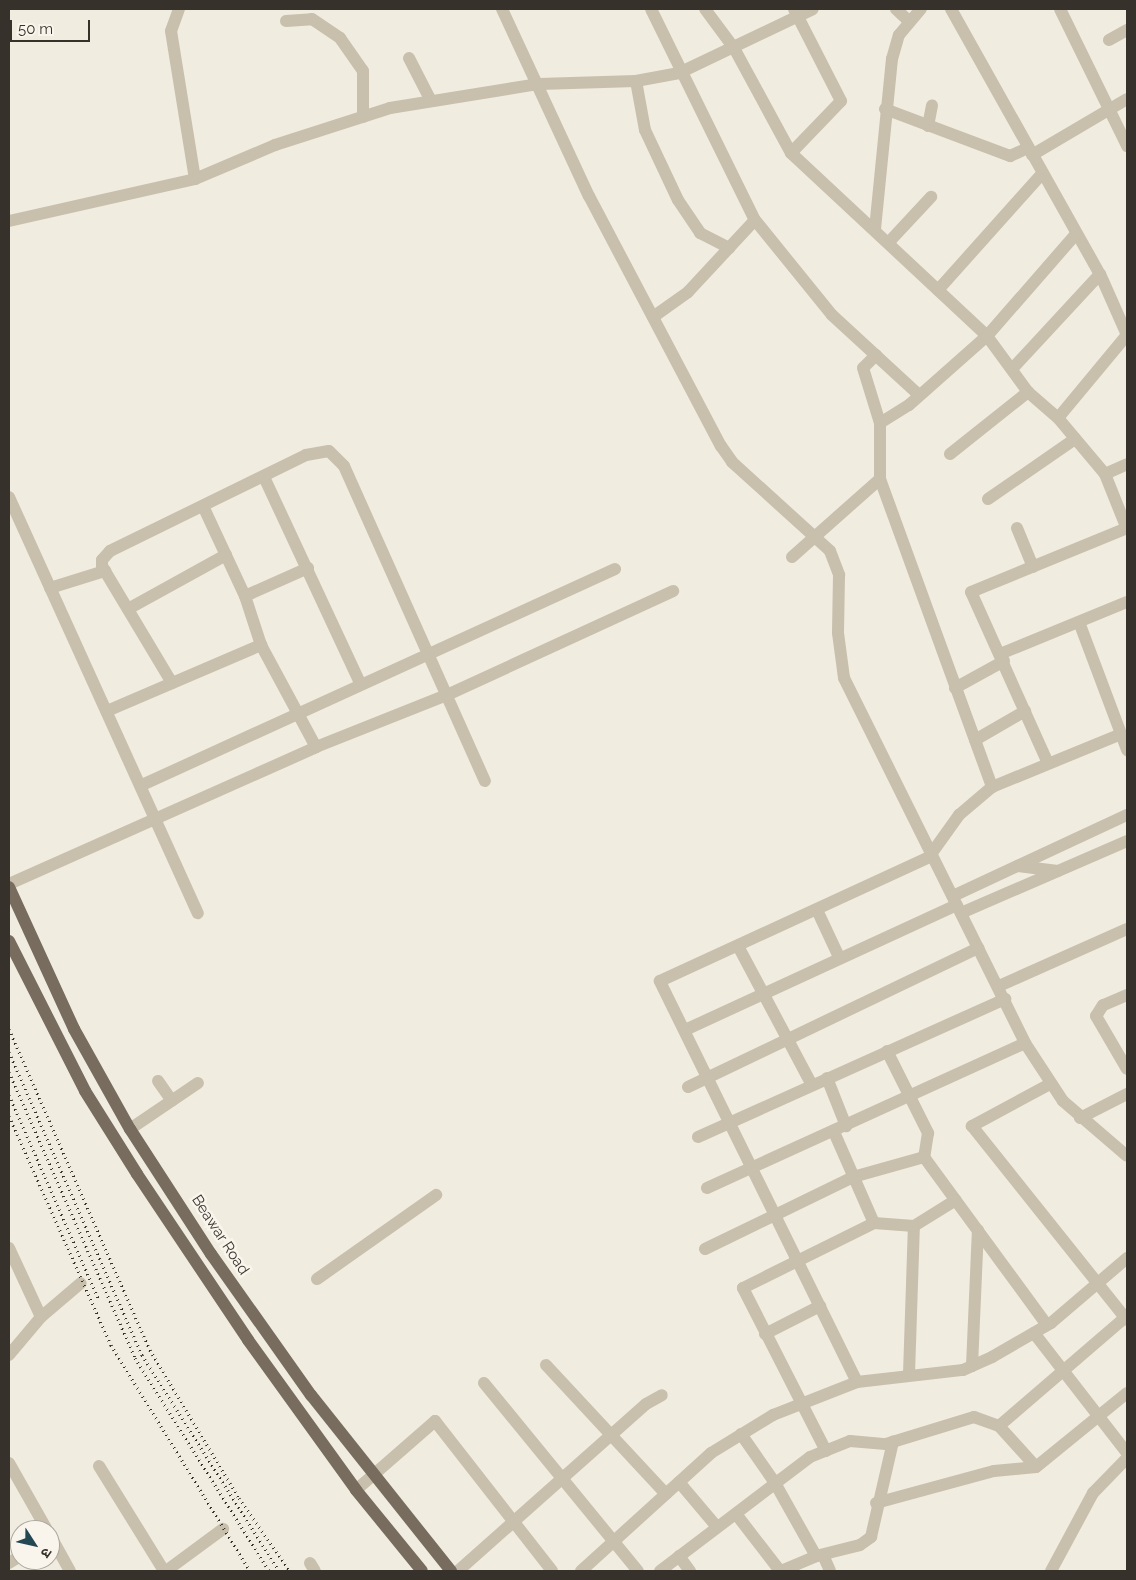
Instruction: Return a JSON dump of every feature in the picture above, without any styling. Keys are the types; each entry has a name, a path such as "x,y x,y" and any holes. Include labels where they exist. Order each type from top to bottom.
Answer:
{"main road":[{"name":"Beawar Road","path":"9,885 74,1029 130,1129 257,1320 373,1473 451,1571"},
{"path":"9,941 85,1091 137,1174 356,1490 422,1571"},
{"path":"137,1174 153,1164"}],"street":[{"path":"178,9 171,32 195,179"},
{"path":"502,9 539,84 589,196 732,462 815,534 830,551 839,575 838,633 844,678 929,857 957,904 999,986 1025,1043 1050,1084 1080,1118 1127,1156"},
{"path":"651,9 679,73 755,220 832,315 919,394"},
{"path":"705,9 734,48 791,153 889,242 987,336 1013,368 1028,392 1058,418 1105,474 1127,528 971,592 1002,658 1046,761"},
{"path":"9,221 195,179 275,144 363,117 432,101 539,84 636,81 679,73 734,48 796,13 813,9"},
{"path":"896,9 909,21"},
{"path":"875,229 886,109 895,45 909,21 921,9"},
{"path":"951,9 1041,175 1100,274 1127,335 1058,418"},
{"path":"1060,9 1127,146"},
{"path":"791,153 841,101 796,13"},
{"path":"286,21 312,18 340,38 363,71 363,117"},
{"path":"1109,40 1127,30"},
{"path":"409,58 432,101"},
{"path":"636,81 645,130 678,200 700,233 729,248"},
{"path":"886,109 1010,156 1029,152 1127,99"},
{"path":"928,126 932,105"},
{"path":"938,290 1041,175"},
{"path":"889,242 931,197"},
{"path":"653,317 676,303 755,220"},
{"path":"880,423 919,394 987,336 1076,234"},
{"path":"1013,368 1100,274"},
{"path":"876,355 863,368 880,423 880,479 992,787"},
{"path":"950,454 1028,392"},
{"path":"988,499 1075,439"},
{"path":"172,683 105,571 102,560 110,551 306,455 330,451 336,455 485,781"},
{"path":"1105,474 1127,464"},
{"path":"264,477 360,683"},
{"path":"792,557 815,534 880,479"},
{"path":"9,497 142,785 155,819 198,913"},
{"path":"203,506 245,596 262,645 316,747"},
{"path":"1017,528 1033,567"},
{"path":"128,609 226,555"},
{"path":"245,596 308,568"},
{"path":"142,785 425,653 615,569"},
{"path":"50,588 105,571"},
{"path":"9,885 316,747 447,695 673,591"},
{"path":"955,688 1002,658 1127,602"},
{"path":"1079,622 1127,750"},
{"path":"107,711 262,645"},
{"path":"975,740 1025,711"},
{"path":"857,1382 776,1214 660,982 929,857 959,814 992,787 1046,761 1121,734"},
{"path":"957,904 1018,866 1127,815"},
{"path":"685,1030 839,957 957,904 1058,871 1127,841"},
{"path":"1018,866 1058,871"},
{"path":"817,910 839,957"},
{"path":"999,986 1127,929"},
{"path":"738,946 812,1085"},
{"path":"688,1086 978,948"},
{"path":"1127,996 1104,1005 1096,1016 1127,1069"},
{"path":"698,1137 1005,999"},
{"path":"707,1188 910,1098 1025,1043"},
{"path":"887,1051 928,1133 924,1157 1047,1325"},
{"path":"827,1078 853,1177 874,1223"},
{"path":"158,1081 172,1101"},
{"path":"130,1129 198,1083"},
{"path":"999,1426 1127,1318 1096,1284 972,1126 1050,1084"},
{"path":"1080,1118 1127,1094"},
{"path":"705,1249 853,1177 924,1157"},
{"path":"317,1279 436,1195"},
{"path":"826,1450 743,1288 874,1223 914,1226 956,1200"},
{"path":"909,1374 914,1226"},
{"path":"972,1366 978,1230"},
{"path":"9,1248 41,1317"},
{"path":"581,1571 711,1453 741,1434 803,1402 857,1382 972,1366 1047,1325 1127,1258"},
{"path":"9,1355 41,1317 81,1283"},
{"path":"765,1334 820,1306"},
{"path":"1034,1333 1062,1372 1100,1414 1127,1453"},
{"path":"546,1365 666,1494"},
{"path":"484,1383 616,1540 638,1571"},
{"path":"876,1503 994,1471 1036,1467 1127,1393"},
{"path":"458,1571 611,1435 662,1395"},
{"path":"660,1571 776,1483 826,1450 850,1441 892,1442 974,1417 999,1426 1036,1467"},
{"path":"356,1490 373,1473 435,1421 552,1571"},
{"path":"741,1434 776,1483 830,1571"},
{"path":"736,1514 781,1571 819,1555 866,1542 873,1530 876,1503 892,1442"},
{"path":"1052,1571 1093,1493 1127,1458"},
{"path":"9,1463 41,1520"},
{"path":"98,1466 165,1571 223,1529"},
{"path":"679,1482 717,1528"},
{"path":"60,1554 70,1571"},
{"path":"679,1556 690,1571"}],"railway":[{"path":"9,1029 150,1350 239,1498 290,1571"},
{"path":"9,1052 142,1355 279,1571"},
{"path":"9,1072 135,1358 269,1571"},
{"path":"9,1095 98,1298"},
{"path":"9,1116 111,1345 250,1571"}]}
